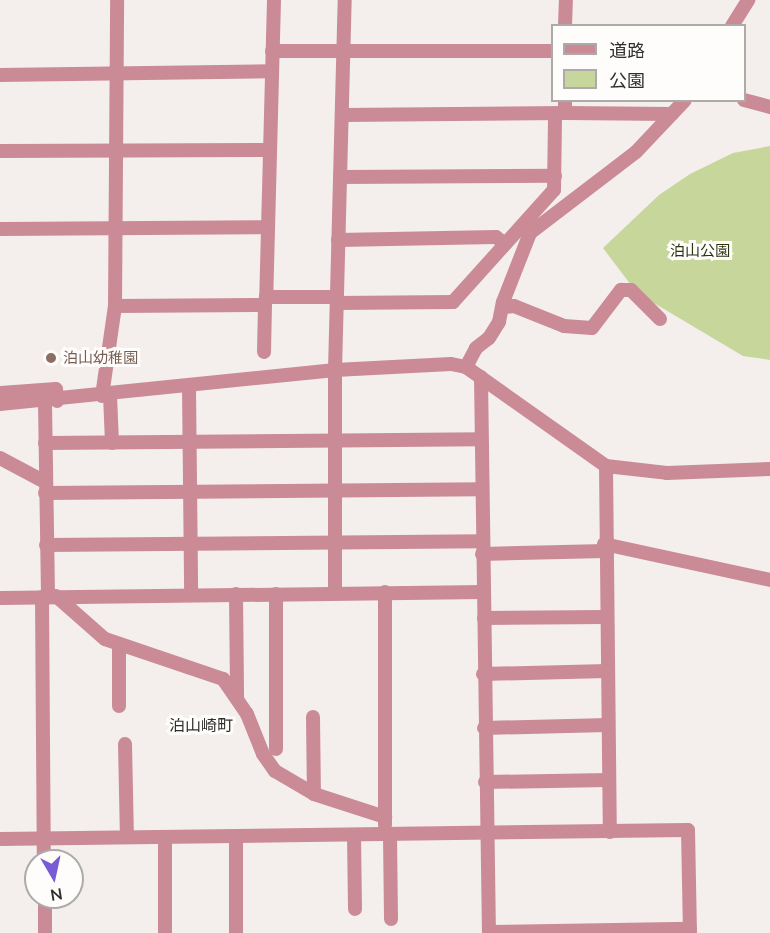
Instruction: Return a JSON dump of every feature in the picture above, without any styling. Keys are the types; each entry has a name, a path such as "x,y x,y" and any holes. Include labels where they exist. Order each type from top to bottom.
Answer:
{"street":[{"path":"112,443 106,396 115,306 117,0"},
{"path":"264,352 274,0"},
{"path":"335,593 335,370 345,0"},
{"path":"565,24 566,0"},
{"path":"733,24 748,0"},
{"path":"272,51 551,51"},
{"path":"0,75 117,70 271,71"},
{"path":"746,101 770,107"},
{"path":"466,367 476,348 489,338 504,307 502,302 530,232 636,152 683,102"},
{"path":"342,115 561,109 672,114"},
{"path":"115,306 337,300 453,302 554,190 561,109"},
{"path":"0,151 269,150"},
{"path":"340,177 555,176"},
{"path":"0,229 267,227"},
{"path":"338,240 496,237 504,243"},
{"path":"504,307 514,306 564,326 592,328 621,290 631,290 660,319"},
{"path":"0,404 51,402 335,370 431,363 466,367 606,466 667,473 770,469"},
{"path":"0,839 44,834 236,838 354,836 386,830 487,834 688,830 690,931 489,933 487,834 485,782 483,674 481,377"},
{"path":"189,387 191,594"},
{"path":"0,393 56,389 51,402 45,443 49,596 43,663 44,849"},
{"path":"45,443 481,439"},
{"path":"0,458 45,487 190,492 481,489"},
{"path":"606,466 604,548 610,832"},
{"path":"46,545 335,543 604,548 770,580"},
{"path":"0,598 483,591"},
{"path":"385,592 386,830 391,919"},
{"path":"236,594 237,698"},
{"path":"276,594 276,749"},
{"path":"49,596 105,639 223,679 237,698 270,766 314,794 386,830"},
{"path":"483,618 606,617"},
{"path":"119,645 119,706"},
{"path":"483,674 607,671"},
{"path":"313,717 314,794"},
{"path":"484,728 608,725"},
{"path":"125,744 127,837"},
{"path":"485,782 609,780"},
{"path":"354,836 355,909"},
{"path":"165,837 165,933"},
{"path":"236,838 236,933"},
{"path":"45,909 45,933"}],"green space":[{"name":"泊山公園","path":"770,146 770,360 743,356 637,293 603,248 659,195 690,174 733,153"}],"place":[{"name":"泊山幼稚園","path":"51,358"}],"district":[{"name":"泊山崎町","path":"201,725"}]}
